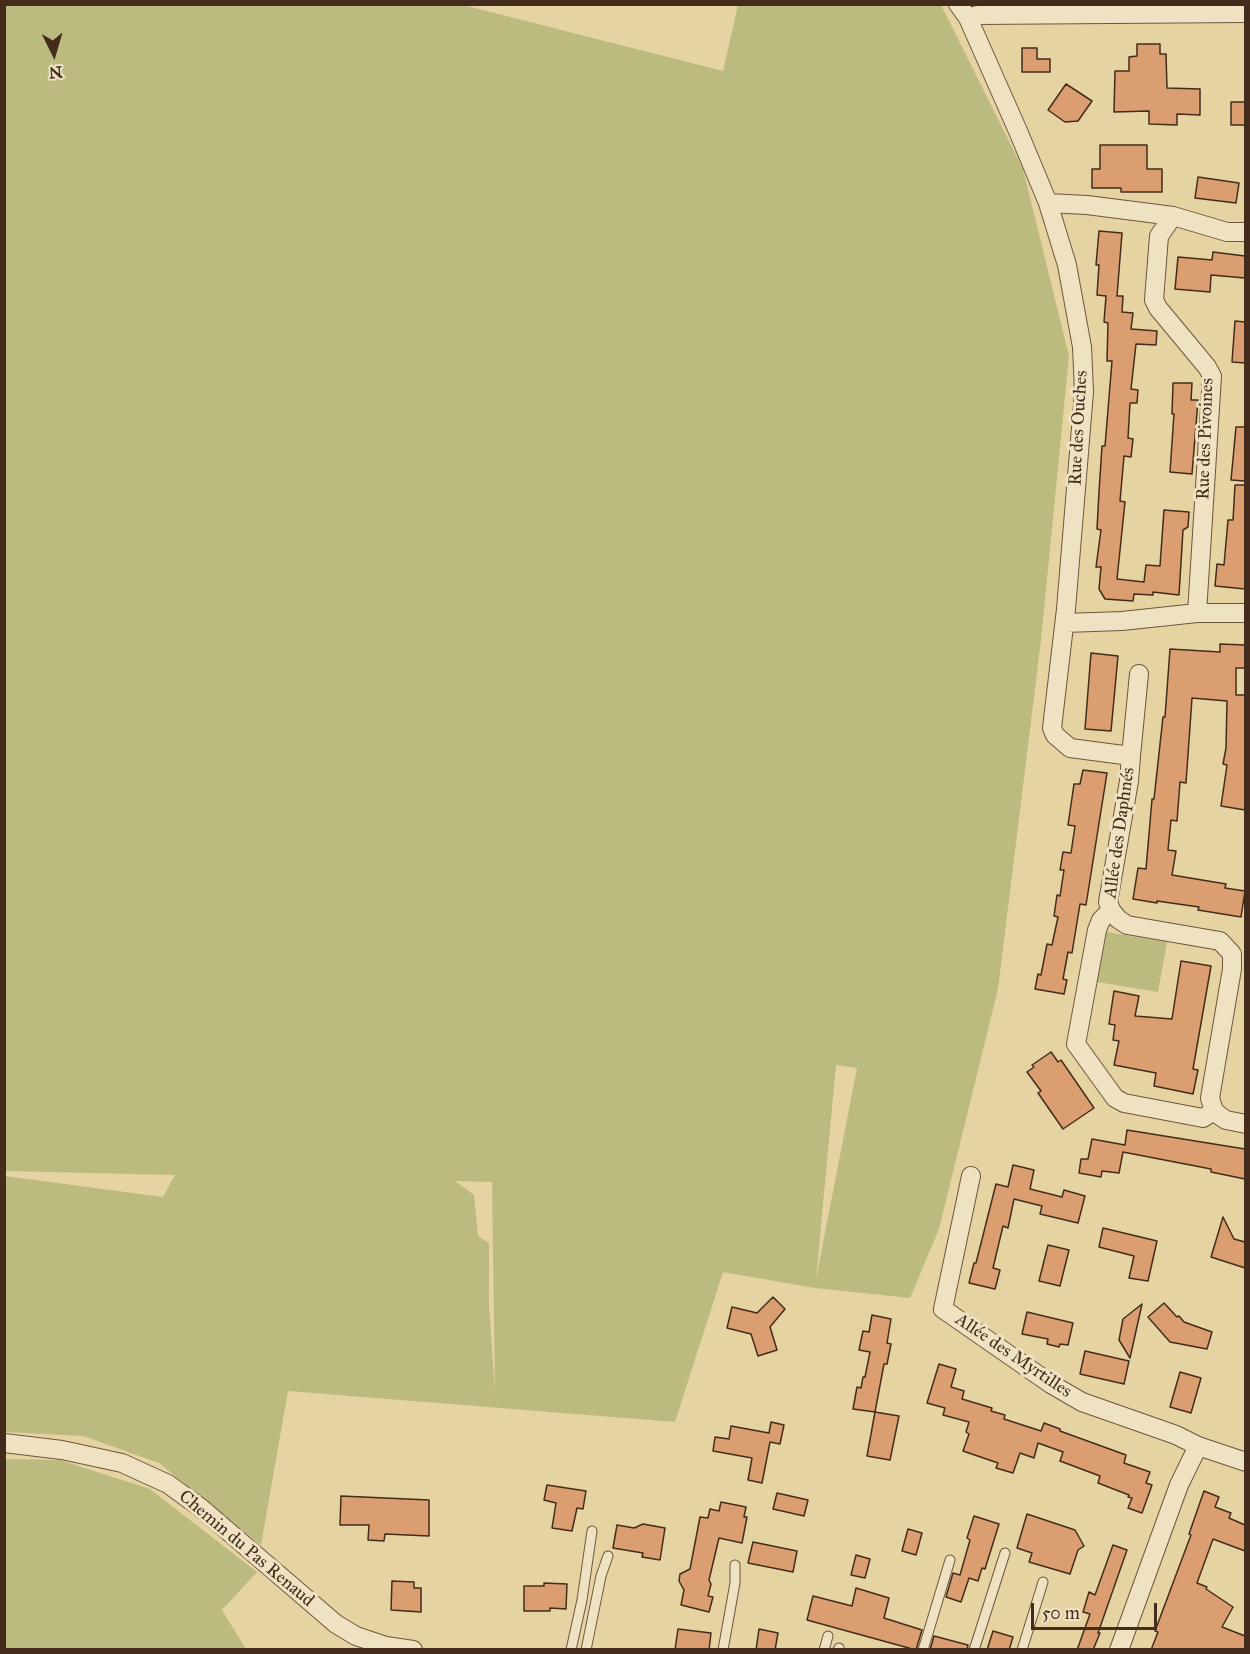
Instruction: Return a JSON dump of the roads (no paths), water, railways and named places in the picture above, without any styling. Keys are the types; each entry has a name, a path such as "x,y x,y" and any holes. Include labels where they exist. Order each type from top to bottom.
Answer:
{"street":[{"path":"963,11 977,15 1245,13"},
{"name":"Rue des Ouches","path":"963,11 1048,203 1067,266 1082,347 1084,392 1065,623"},
{"path":"1048,203 1087,205 1173,216 1227,231 1245,232"},
{"name":"Rue des Pivoines","path":"1173,216 1159,236 1154,300 1158,308 1207,366 1212,376 1197,613"},
{"path":"1065,623 1122,621 1197,613 1245,613"},
{"name":"Allée des Daphnés","path":"1065,623 1052,728 1055,735 1070,748 1131,756"},
{"name":"Allée des Daphnés","path":"1111,910 1101,920 1097,930 1076,1044 1115,1098 1124,1103 1203,1118 1214,1111 1210,1098 1232,969 1232,954 1220,941 1127,925 1118,919 1108,902 1129,781 1139,674"},
{"path":"1214,1111 1226,1120 1245,1124"},
{"name":"Allée des Myrtilles","path":"971,1176 943,1309 1051,1384 1082,1402 1245,1462"},
{"name":"Chemin du Pas Renaud","path":"4,1443 62,1450 122,1463 168,1484 201,1508 336,1624 356,1636 386,1646 413,1650"},
{"path":"1119,1650 1179,1485 1198,1446"}],"lane":[{"path":"571,1650 584,1589 592,1531"},
{"path":"974,1650 1005,1553"},
{"path":"586,1650 601,1576 608,1556"},
{"path":"922,1650 950,1560"},
{"path":"723,1650 735,1583 735,1565"},
{"path":"1022,1650 1043,1582"},
{"path":"824,1650 828,1636"}]}
